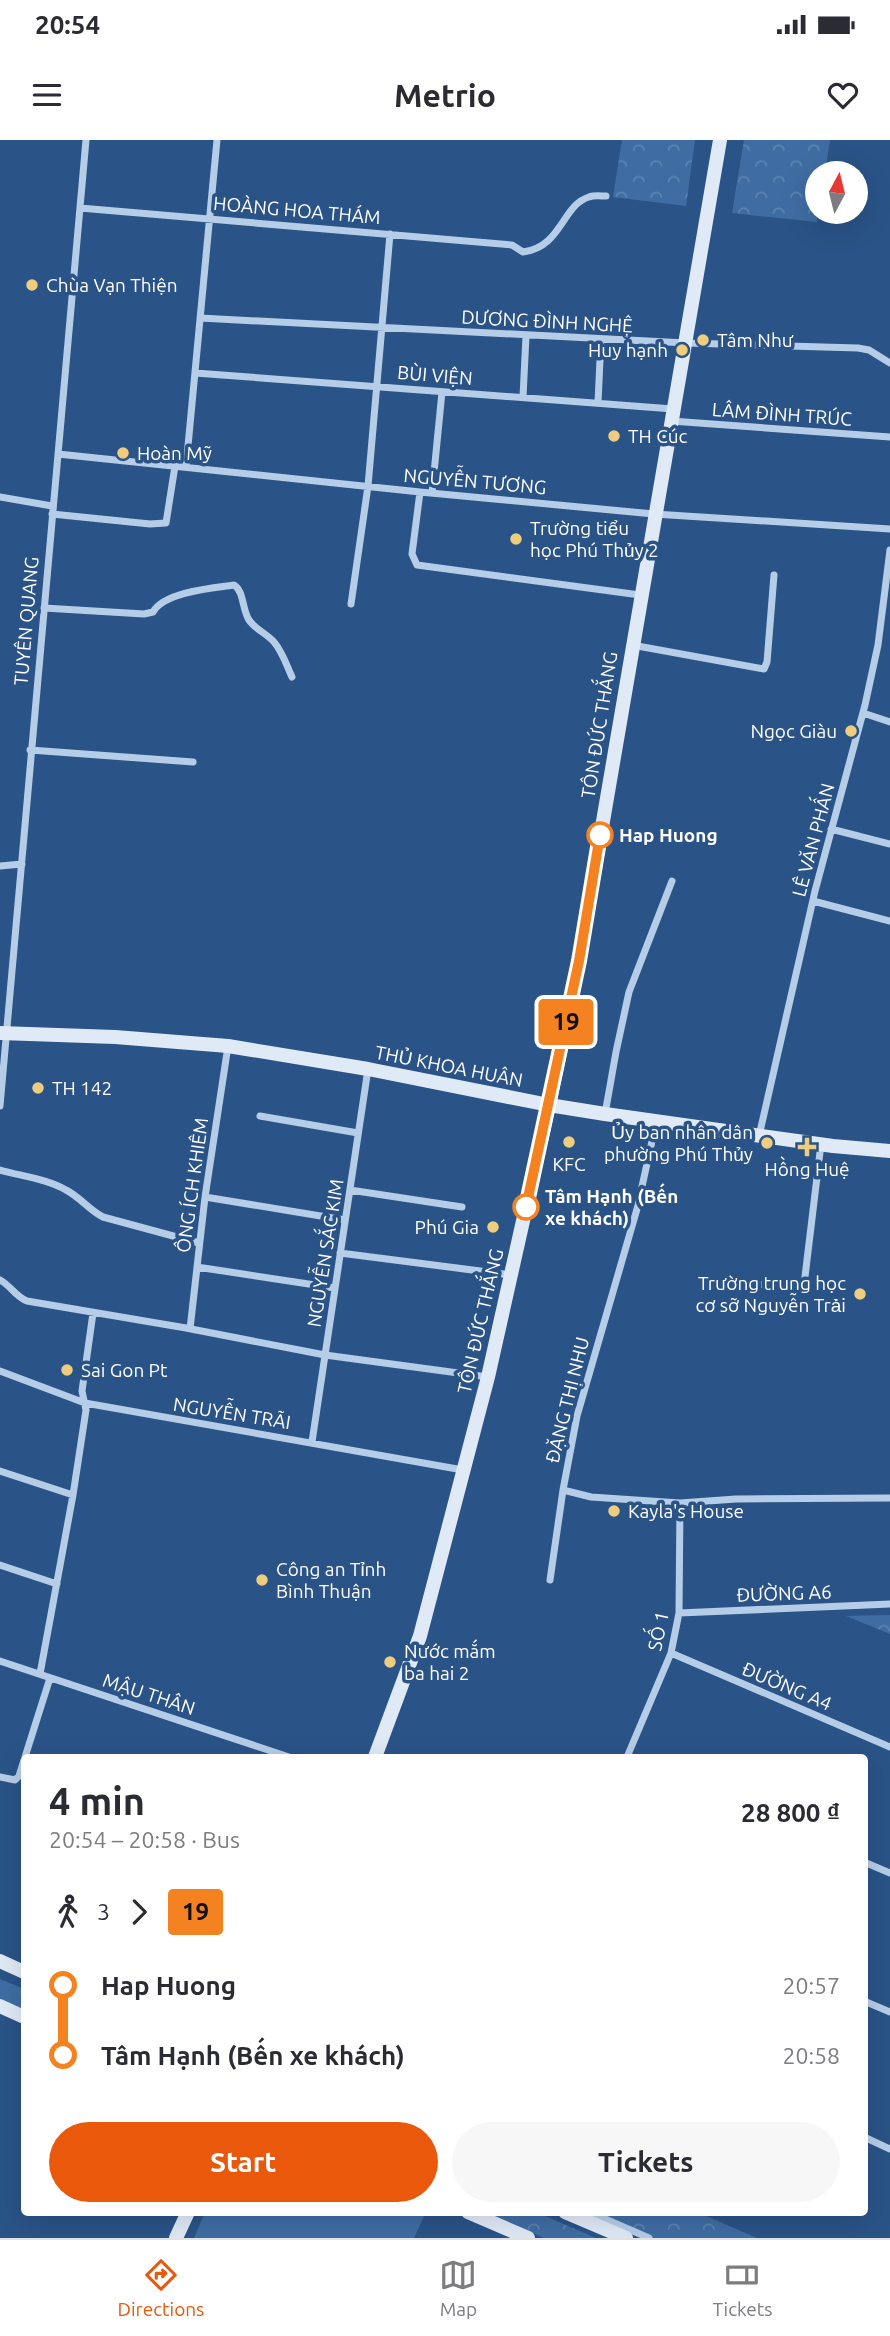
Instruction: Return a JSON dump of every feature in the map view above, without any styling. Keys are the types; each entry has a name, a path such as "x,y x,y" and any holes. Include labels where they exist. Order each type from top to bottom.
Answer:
{"street":[{"name":"TUYÊN QUANG","path":"0,1105 3,1033 22,864 86,140"},
{"path":"186,467 217,140"},
{"name":"TÔN ĐỨC THẮNG","path":"375,1754 421,1636 488,1377 549,1105 579,961 631,645 720,140"},
{"name":"HOÀNG HOA THÁM","path":"80,208 513,245 523,252 533,251 554,236 575,208 588,197 606,196"},
{"path":"351,604 368,486 390,234"},
{"name":"DƯƠNG ĐÌNH NGHỆ","path":"200,318 686,344 858,348 869,350 890,363"},
{"path":"523,397 526,336"},
{"path":"598,402 601,339"},
{"name":"BÙI VIỆN","path":"195,373 598,402 672,415"},
{"path":"432,493 442,392"},
{"name":"LÂM ĐÌNH TRÚC","path":"672,415 890,437"},
{"name":"NGUYỄN TƯƠNG","path":"58,454 654,514 890,529"},
{"path":"0,497 52,510 127,522 166,523 175,466"},
{"path":"420,492 412,554 417,565 640,595"},
{"name":"LÊ VĂN PHẤN","path":"758,1136 813,901 863,713 878,645 890,550"},
{"path":"631,645 764,669 767,662 774,575"},
{"path":"44,608 144,614 153,612 159,603 189,592 234,585 240,589 251,623 279,648 292,677"},
{"path":"863,713 890,722"},
{"path":"30,750 193,762"},
{"path":"831,829 890,844"},
{"path":"0,866 22,864"},
{"path":"605,1115 615,1052 629,992 671,881"},
{"path":"813,901 890,921"},
{"name":"THỦ KHOA HUÂN","path":"3,1033 115,1037 229,1046 368,1069 605,1115 890,1151"},
{"name":"ÔNG ÍCH KHIÊM","path":"190,1329 205,1197 229,1046"},
{"name":"NGUYỄN SẮC KIM","path":"312,1442 368,1069"},
{"path":"260,1116 358,1133"},
{"name":"ĐẶNG THỊ NHU","path":"656,1122 634,1219 579,1406 563,1490 591,1497 680,1503 736,1499 890,1498"},
{"path":"731,1284 804,1285 821,1144"},
{"path":"0,1170 64,1188 103,1217 199,1244"},
{"path":"350,1190 463,1207"},
{"path":"205,1197 345,1220"},
{"path":"340,1254 511,1275"},
{"path":"197,1267 335,1288"},
{"path":"0,1280 20,1299 325,1355 488,1377"},
{"path":"40,1674 86,1410 82,1391 93,1313"},
{"name":"NGUYỄN TRÃI","path":"0,1371 85,1403 464,1470"},
{"path":"0,1471 73,1494"},
{"path":"550,1580 563,1490"},
{"name":"SỐ 1","path":"629,1754 671,1653 679,1613 680,1503"},
{"path":"0,1565 57,1584"},
{"name":"ĐƯỜNG A6","path":"679,1613 888,1606"},
{"name":"ĐƯỜNG A4","path":"671,1653 890,1747"},
{"name":"MẬU THÂN","path":"0,1661 280,1754"},
{"path":"26,1754 50,1678"},
{"path":"0,1777 15,1780 21,1770"},
{"path":"868,1864 890,1873"},
{"path":"0,1961 21,1971"},
{"path":"868,2003 890,2012"},
{"path":"0,2006 21,2016"},
{"path":"868,2139 890,2149"},
{"path":"176,2238 186,2216"},
{"path":"477,2216 528,2238"},
{"path":"574,2216 626,2238"},
{"path":"598,2216 649,2238"}],"green space":[{"path":"622,140 695,140 686,206 613,197"},
{"path":"744,140 830,140 827,161 805,161 805,221 732,213"},
{"path":"890,1615 890,1634 846,1616"},
{"path":"0,1979 21,1988 21,2009 0,1999"},
{"path":"203,2216 424,2216 414,2238 194,2238"},
{"path":"495,2216 545,2216 596,2238 544,2238"},
{"path":"598,2216 706,2216 757,2238 649,2238"}],"bus line":[{"name":"19","path":"526,1207 579,961 600,835"}],"place":[{"name":"Chùa Vạn Thiện","path":"32,285"},
{"name":"Tâm Như","path":"703,340"},
{"name":"Huy hạnh","path":"682,350"},
{"name":"TH Cúc","path":"614,436"},
{"name":"Hoàn Mỹ","path":"123,453"},
{"name":"Trường tiểu học Phú Thủy 2","path":"516,539"},
{"name":"Ngọc Giàu","path":"851,731"},
{"name":"Hap Huong","path":"600,835"},
{"name":"TH 142","path":"38,1088"},
{"name":"KFC","path":"569,1142"},
{"name":"Ủy ban nhân dân phường Phú Thủy","path":"767,1143"},
{"name":"Hồng Huệ","path":"807,1147"},
{"name":"Tâm Hạnh (Bến xe khách)","path":"526,1207"},
{"name":"Phú Gia","path":"493,1227"},
{"name":"Trường trung học cơ sỡ Nguyễn Trải","path":"860,1294"},
{"name":"Sai Gon Pt","path":"67,1370"},
{"name":"Kayla's House","path":"614,1511"},
{"name":"Công an Tỉnh Bình Thuận","path":"262,1580"},
{"name":"Nước mắm ba hai 2","path":"390,1662"}]}
